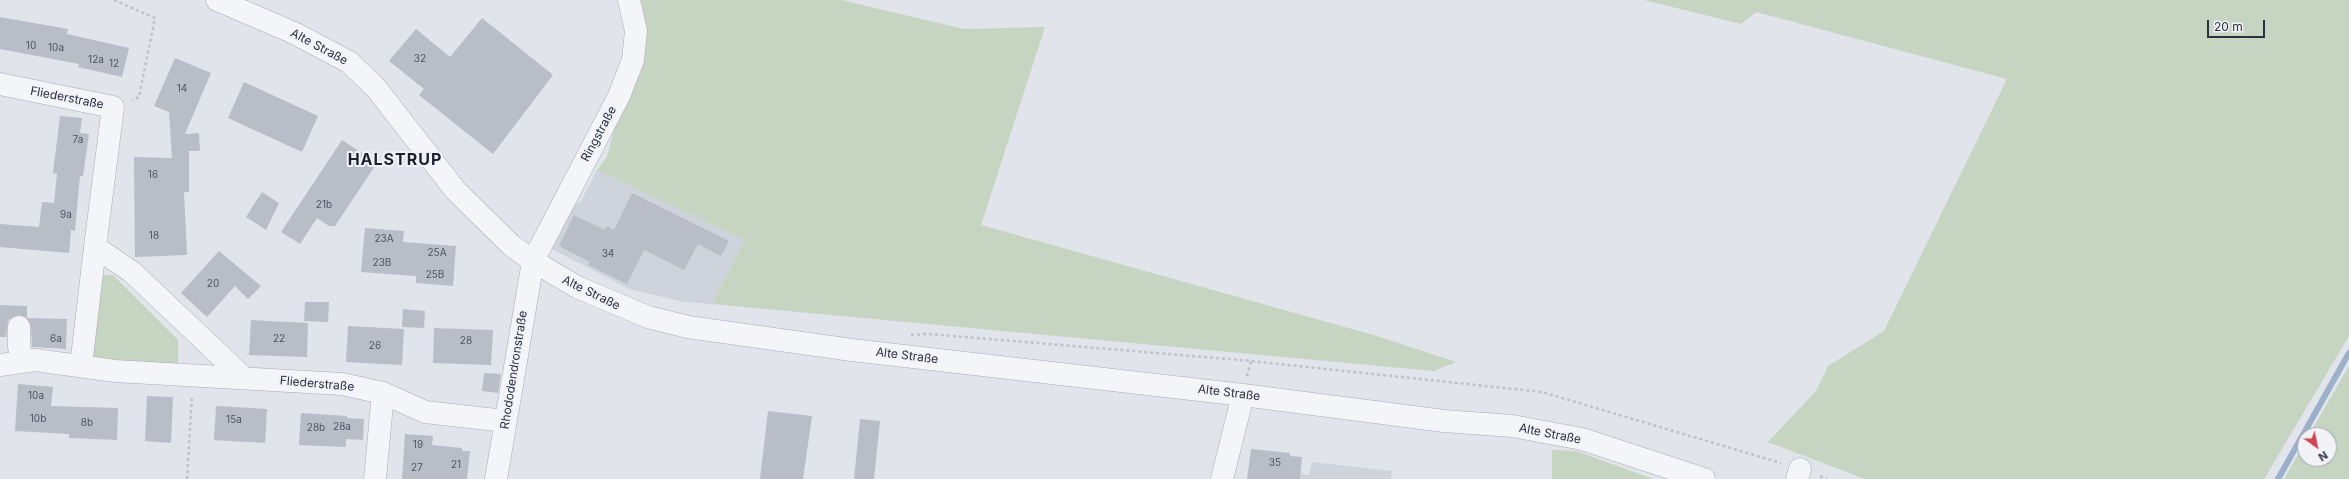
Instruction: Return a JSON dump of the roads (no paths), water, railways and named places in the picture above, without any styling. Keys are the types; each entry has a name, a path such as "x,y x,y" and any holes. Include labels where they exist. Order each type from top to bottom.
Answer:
{"street":[{"name":"Alte Straße","path":"217,0 294,33 349,62 376,88 473,209 512,246 533,261 577,287 604,300 648,317 688,327 852,350 1243,395 1444,421 1512,426 1582,439 1704,479"},
{"name":"Ringstraße","path":"533,261 620,96 633,60 636,31 629,0"},
{"name":"Fliederstraße","path":"0,84 113,107 81,366"},
{"path":"95,247 132,272 244,378"},
{"name":"Rhododendronstraße","path":"496,479 533,261"},
{"path":"19,327 19,347 23,361"},
{"name":"Fliederstraße","path":"0,365 35,360 115,371 342,384 383,393 425,412 505,421"},
{"path":"374,479 383,393"},
{"path":"1222,479 1243,395"}],"waterway":[{"path":"2278,479 2349,353"}],"district":[{"name":"HALSTRUP","path":"395,160"}]}
